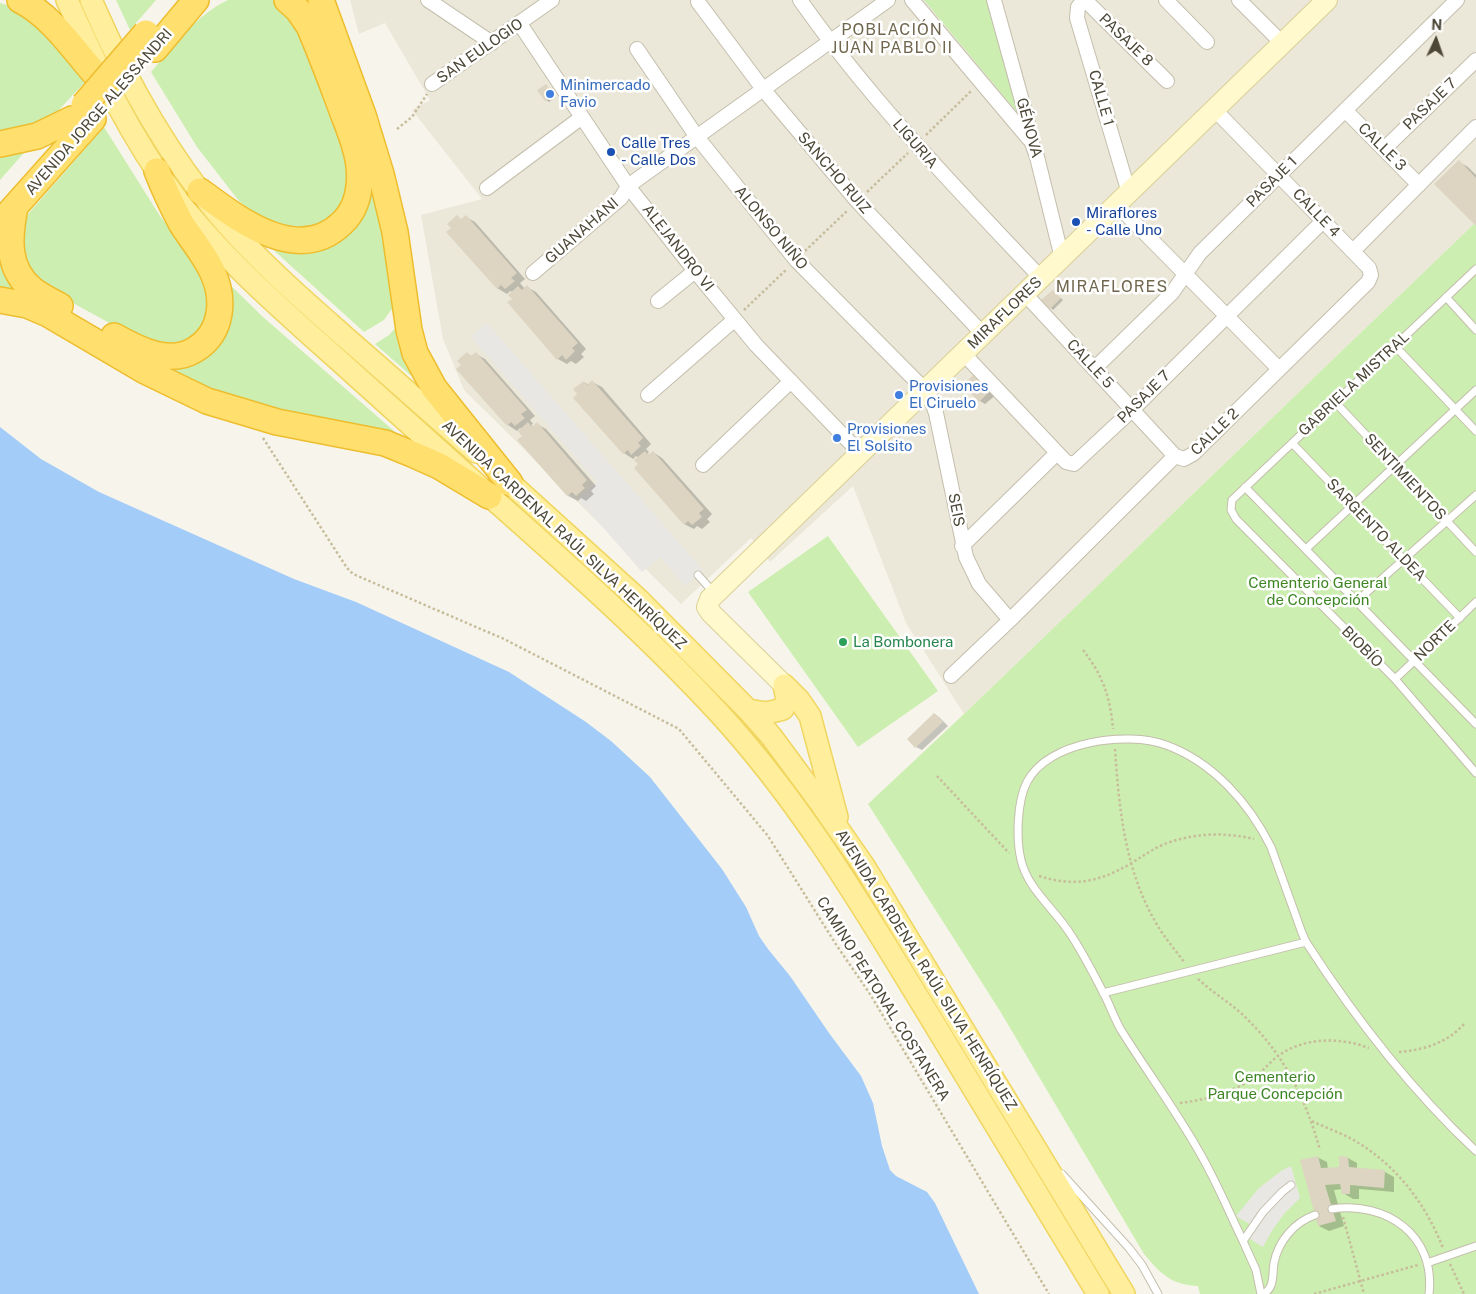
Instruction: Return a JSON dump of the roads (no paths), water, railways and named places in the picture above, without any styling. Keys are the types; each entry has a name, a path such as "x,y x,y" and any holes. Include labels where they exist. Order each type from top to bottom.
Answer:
{"highway":[{"path":"20,0 40,12 51,22 107,88"},
{"name":"AVENIDA JORGE ALESSANDRI","path":"156,39 175,0"},
{"name":"AVENIDA JORGE ALESSANDRI","path":"5,211 83,114 196,0"},
{"path":"156,39 214,0"},
{"path":"200,191 253,226 273,235 294,240 310,240 328,234 344,221 354,207 359,191 360,178 359,165 352,138 309,26 298,10 287,0"},
{"path":"320,0 363,114 381,174 395,232 408,330 415,353 434,388 510,483"},
{"path":"0,144 37,136 83,114"},
{"path":"5,211 12,257 20,276 33,290 143,350 165,357 183,355 198,348 211,336 219,318 219,293 212,272 180,221 157,171"},
{"path":"0,300 17,302 48,314 144,371 207,401 276,422 386,443 439,466 489,496"}],"main road":[{"name":"AVENIDA CARDENAL RAÚL SILVA HENRÍQUEZ","path":"67,0 107,88 130,128 157,171 197,222 252,280 489,496 582,577 650,642 722,717 777,781 864,908 1098,1294"},
{"name":"AVENIDA CARDENAL RAÚL SILVA HENRÍQUEZ","path":"91,0 121,66 164,140 200,191 237,236 290,287 632,594 748,710 771,736 842,834 885,899 1124,1294"},
{"path":"748,710 767,713 783,710 786,700 784,685"},
{"path":"784,685 800,700 810,716 842,834"}],"street":[{"path":"428,0 492,43"},
{"name":"SAN EULOGIO","path":"432,84 552,0"},
{"name":"LIGURIA","path":"800,0 830,42 915,145 1041,278"},
{"name":"GUANAHANI","path":"533,273 621,198 628,186 888,0"},
{"path":"912,0 1032,142"},
{"name":"GÉNOVA","path":"994,0 1027,119 1062,258"},
{"path":"1166,0 1208,42"},
{"path":"1239,0 1282,44"},
{"name":"PASAJE 1","path":"1094,369 1172,293 1200,254 1457,0"},
{"name":"PASAJE 8","path":"1083,1 1167,81"},
{"name":"CALLE 1","path":"1083,1 1077,11 1077,18 1123,199"},
{"name":"SANCHO RUIZ","path":"698,2 763,89 857,202 983,334"},
{"name":"MIRAFLORES","path":"711,600 860,453 1215,110 1282,44 1320,2"},
{"name":"ALEJANDRO VI","path":"520,24 628,186 695,271 734,320 860,453"},
{"name":"ALONSO NIÑO","path":"637,48 696,137 796,260 926,390"},
{"name":"PASAJE 7","path":"1384,149 1476,60"},
{"name":"CALLE 4","path":"1215,110 1369,268 1371,275"},
{"name":"CALLE 3","path":"1345,110 1419,185"},
{"path":"487,188 582,117"},
{"path":"1353,252 1476,127"},
{"path":"1123,199 1186,274 1279,369"},
{"name":"PASAJE 7","path":"1057,453 1068,464 1077,463 1323,221"},
{"path":"658,301 695,271"},
{"name":"CALLE 2","path":"951,676 1175,456 1184,459 1190,456 1368,282 1371,275"},
{"name":"CALLE 5","path":"1025,294 1175,456"},
{"path":"648,395 734,320"},
{"path":"962,546 1057,453 963,353"},
{"path":"703,466 791,381"},
{"name":"SEIS","path":"926,390 932,400 936,413 962,546 974,575 1010,620"},
{"path":"711,600 711,613 784,685"}],"lane":[{"name":"GABRIELA MISTRAL","path":"1232,500 1476,269"},
{"path":"1446,297 1476,330"},
{"path":"1395,346 1476,431"},
{"path":"1306,549 1476,390"},
{"name":"SENTIMIENTOS","path":"1336,402 1476,552"},
{"name":"SARGENTO ALDEA","path":"1292,443 1460,618"},
{"name":"BIOBÍO","path":"1245,487 1476,724"},
{"path":"1357,601 1476,495"},
{"name":"BIOBÍO","path":"1232,500 1231,510 1236,519 1395,679 1476,773"},
{"path":"698,575 711,600"},
{"name":"NORTE","path":"1395,679 1476,602"},
{"path":"1315,1215 1308,1217 1297,1225 1285,1238 1277,1253 1272,1285 1269,1291 1262,1294 1256,1270 1198,1149 1120,1028 1104,992 1070,933 1035,890 1024,868 1018,845 1021,802 1027,782 1039,767 1054,756 1089,743 1114,740 1146,740 1166,746 1203,765 1237,795 1265,834 1306,942 1335,986 1384,1052 1429,1105 1476,1151"},
{"path":"1104,992 1306,942"},
{"path":"1027,1134 1129,1248 1142,1265 1158,1294"},
{"path":"1243,1241 1262,1212 1291,1185"},
{"path":"1332,1209 1358,1207 1369,1209 1390,1216 1406,1228 1414,1237 1427,1263 1429,1294"},
{"path":"1427,1263 1476,1246"}],"water":[{"path":"0,427 41,459 99,492 294,579 356,602 509,672 586,722 611,741 650,777 722,869 746,907 759,936 790,976 861,1076 873,1103 882,1146 890,1170 896,1176 927,1192 935,1203 979,1294 0,1294"}],"place":[{"name":"Minimercado Favio","path":"550,94"},
{"name":"Calle Tres - Calle Dos","path":"611,152"},
{"name":"Miraflores - Calle Uno","path":"1076,222"},
{"name":"Provisiones El Ciruelo","path":"899,395"},
{"name":"Provisiones El Solsito","path":"837,438"},
{"name":"La Bombonera","path":"843,642"}],"district":[{"name":"POBLACIÓN JUAN PABLO II","path":"892,39"},
{"name":"MIRAFLORES","path":"1112,287"}],"park label":[{"name":"Cementerio General de Concepción","path":"1318,592"},
{"name":"Cementerio Parque Concepción","path":"1275,1086"}]}
